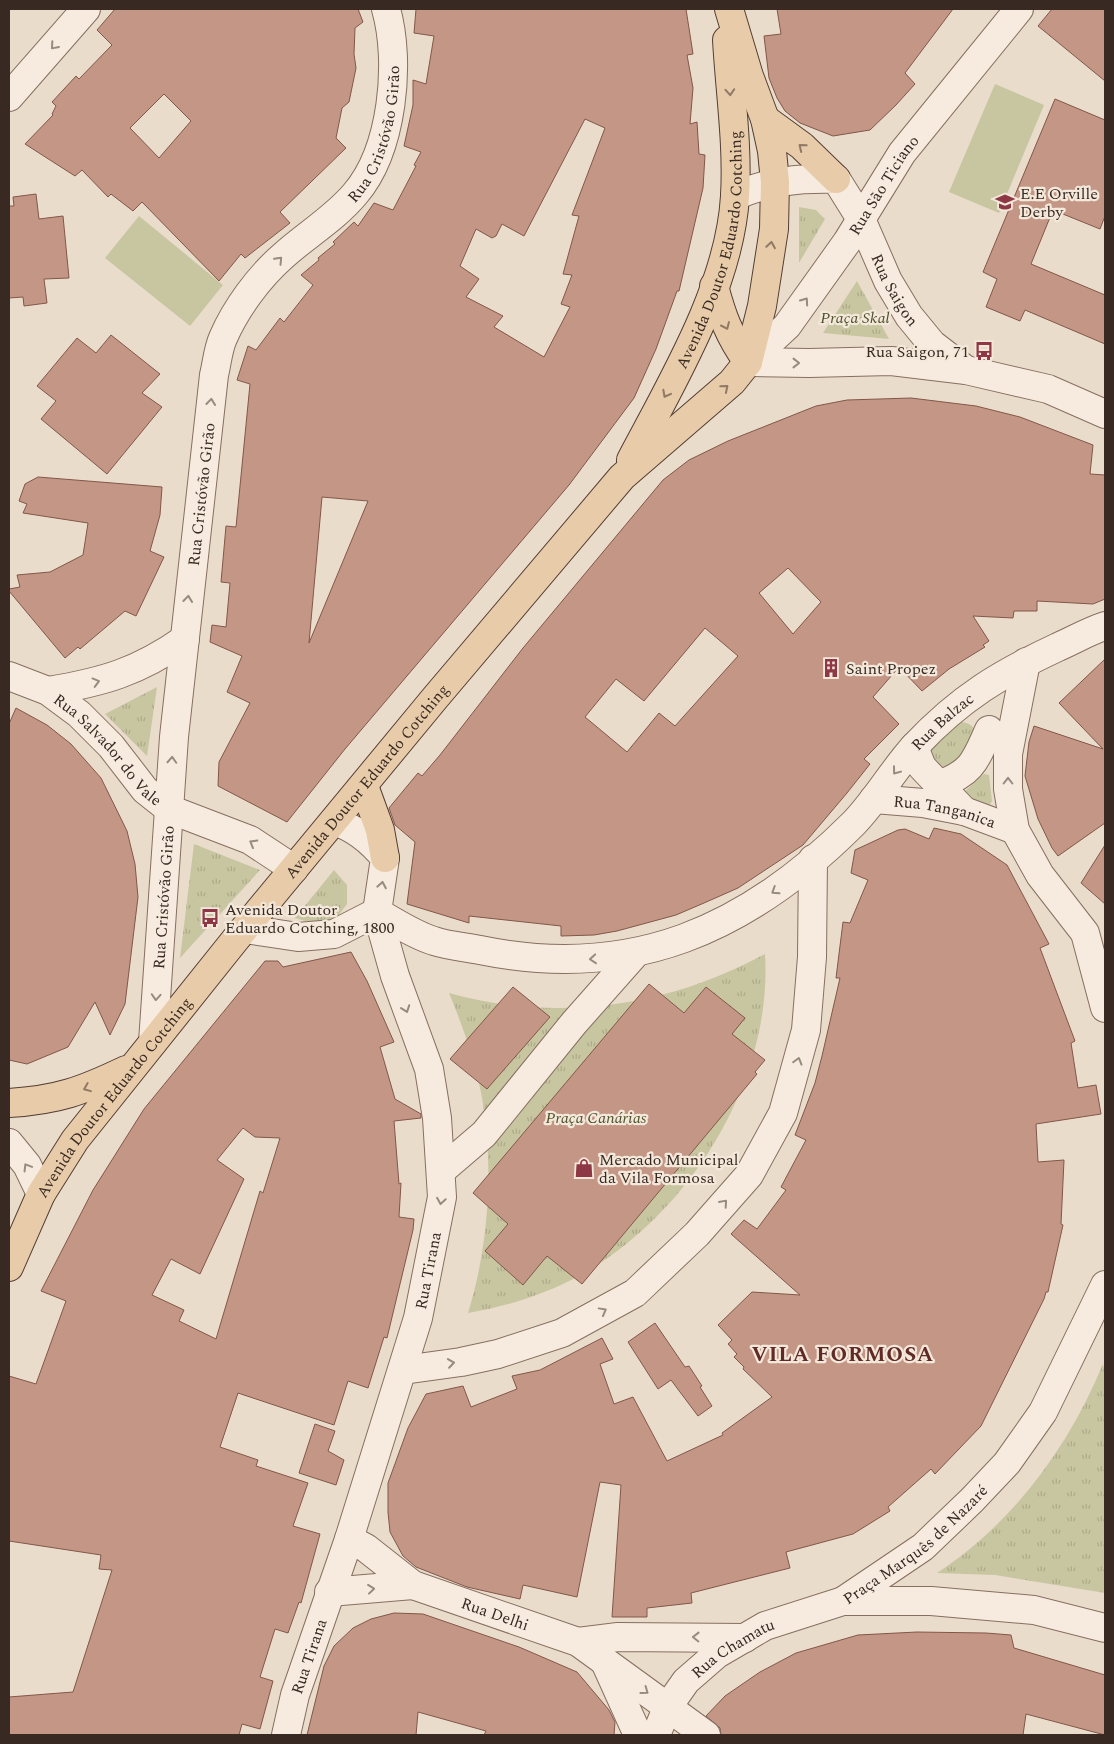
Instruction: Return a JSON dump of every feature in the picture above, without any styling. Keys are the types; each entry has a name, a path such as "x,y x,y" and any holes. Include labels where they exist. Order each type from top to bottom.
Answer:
{"main road":[{"name":"Avenida Doutor Eduardo Cotching","path":"9,1267 41,1194 75,1140 152,1042 435,698 622,477 732,382 748,362 765,287 774,229 775,182 772,151 765,119 727,9"},
{"name":"Avenida Doutor Eduardo Cotching","path":"622,477 685,357 714,286 731,227 735,196 727,9"},
{"path":"765,119 802,146 836,179"},
{"path":"714,286 723,320 733,341 748,362"},
{"path":"364,786 380,830 385,858"},
{"path":"9,1103 43,1100 84,1090 132,1068"}],"street":[{"path":"9,97 86,9"},
{"name":"Rua Cristóvão Girão","path":"152,1042 174,737 214,375 222,340 242,302 276,263 356,194 374,163 386,129 394,84 392,30 386,9"},
{"name":"Rua São Ticiano","path":"748,362 786,326 847,242 902,153 1019,9"},
{"path":"735,196 775,182 794,179 836,179"},
{"name":"Rua Saigon","path":"836,179 861,218 888,281 909,316 932,344 966,370"},
{"name":"Rua Saigon","path":"748,362 809,364 891,361 966,370 1048,389 1105,414"},
{"name":"Rua Balzac","path":"813,859 854,822 914,747 958,706 987,683 1026,662 1105,626"},
{"name":"Rua Salvador do Vale","path":"48,691 94,683 128,672 158,658 185,639"},
{"name":"Rua Tanganica","path":"1026,662 1008,754 1008,789 1015,830 1040,875 1095,938"},
{"name":"Rua Salvador do Vale","path":"9,676 48,691 79,714 111,746 145,790 169,809"},
{"path":"958,706 990,730 1008,754"},
{"path":"939,785 964,774 971,767 990,730"},
{"path":"914,747 922,766 964,811"},
{"name":"Rua Tanganica","path":"874,799 923,802 964,811 1015,830"},
{"path":"169,809 250,840 294,869"},
{"path":"334,821 344,824 372,842 385,858"},
{"name":"Rua Tirana","path":"286,1735 295,1695 329,1592 349,1539 403,1370 418,1318 442,1197 442,1170 437,1118 429,1069 394,976 377,912 385,858"},
{"path":"245,929 298,937 334,934 377,912 433,941 502,955 545,960 591,960 635,954 682,940 735,917 784,885 813,859"},
{"path":"403,1370 460,1362 498,1354 553,1336 635,1293 697,1234 749,1175 783,1112 806,1030 812,958 813,859"},
{"path":"1095,938 1105,1008"},
{"path":"394,976 411,954 433,941"},
{"path":"442,1170 484,1134 574,1023 635,954"},
{"path":"9,1143 27,1165 41,1194"},
{"name":"Praça Marquês de Nazaré","path":"843,1601 923,1546 972,1500 1007,1463 1043,1412 1105,1285"},
{"name":"Rua Delhi","path":"349,1539 366,1548 413,1585 578,1642 706,1735"},
{"name":"Rua Delhi","path":"329,1592 413,1585"},
{"name":"Praça Marquês de Nazaré","path":"843,1601 931,1601 1034,1610 1105,1628"},
{"name":"Rua Chamatu","path":"656,1735 667,1708 686,1681 717,1654 765,1626 843,1601"},
{"name":"Rua Delhi","path":"578,1642 618,1637 745,1638"},
{"path":"604,1661 638,1735"}],"green space":[{"path":"995,84 1044,105 999,213 949,192"},
{"path":"799,207 816,210 825,219 799,263"},
{"path":"139,216 223,285 190,326 105,258"},
{"name":"Praça Skal","path":"857,281 889,339 823,333"},
{"path":"157,687 147,756 105,714"},
{"path":"958,722 968,723 972,726 977,737 972,750 942,775 920,756"},
{"path":"984,774 989,775 992,801 989,806 966,797 963,793"},
{"path":"194,844 260,870 180,958"},
{"path":"334,870 347,885 347,904 335,920 315,924 295,918"},
{"name":"Praça Canárias","path":"765,954 764,1002 755,1049 739,1096 716,1140 688,1181 656,1218 619,1250 579,1276 553,1289 525,1299 468,1313 481,1257 485,1228 488,1199 487,1140 484,1111 476,1071 466,1037 449,993 490,1002 531,1007 571,1008 611,1005 651,998 690,987 728,972"},
{"path":"1103,1364 1105,1374 1105,1593 995,1575 937,1573 965,1553 990,1531 1014,1507 1035,1481 1073,1425"}],"building":[{"path":"115,9 358,9 363,22 355,28 354,54 356,68 349,102 342,108 336,138 346,148 280,212 290,223 245,258 241,254 219,281 142,202 133,211 111,194 108,197 82,170 75,176 25,144 53,115 56,106 52,102 76,76 79,79 112,45 97,30","holes":["164,94 191,121 159,158 130,128"]},
{"path":"416,9 686,9 693,54 687,55 693,88 690,124 697,122 699,154 705,155 703,188 679,291 677,291 656,349 634,398 569,485 345,749 287,822 218,786 219,762 250,703 227,692 242,656 210,642 212,625 226,627 230,583 221,582 226,526 236,527 250,384 237,380 248,346 256,350 280,318 284,322 313,285 301,275 335,244 333,242 354,222 358,226 374,203 393,210 416,166 414,165 421,152 404,146 413,105 413,80 426,84 434,36 414,33","holes":["585,119 605,128 572,215 579,216 563,274 572,275 561,304 570,307 544,357 494,327 503,316 466,297 479,279 460,266 476,229 492,238 496,236 502,224 524,236","322,497 368,501 309,643"]},
{"path":"777,9 953,9 905,73 915,84 896,105 870,130 833,136 800,123 785,111 777,98 769,78 764,36 781,34"},
{"path":"1052,9 1105,9 1105,81 1038,26"},
{"path":"1055,99 1105,120 1105,216 1100,229 1053,210 1031,264 1105,295 1105,344 1025,310 1020,321 986,307 997,279 983,272"},
{"path":"36,194 39,219 63,216 69,278 44,279 47,303 24,306 23,297 9,298 9,206 14,206 13,197"},
{"path":"111,335 160,374 142,393 162,407 107,474 41,419 56,401 37,386 77,338 96,353"},
{"path":"911,398 976,406 1020,417 1093,445 1090,474 1105,475 1105,599 1093,604 1037,601 1037,611 1014,611 1013,618 973,616 989,641 983,645 985,647 949,669 922,691 899,667 873,697 899,724 864,759 870,764 847,793 803,845 738,888 704,903 676,915 617,931 594,935 561,936 561,926 469,916 469,923 407,904 415,842 395,825 389,808 418,773 422,776 440,755 523,648 663,480 689,460 728,441 816,406 847,400","holes":["788,568 821,602 793,634 759,593","705,628 738,656 675,726 659,713 627,752 585,717 616,679 644,701"]},
{"path":"38,477 162,487 160,515 150,551 164,557 136,616 125,611 80,649 78,647 65,658 9,591 9,589 20,587 17,575 50,572 83,555 88,523 23,513 27,504 19,501 25,484"},
{"path":"1105,659 1105,823 1058,856 1038,819 1025,776 1029,742 1034,726 1103,749 1059,703"},
{"path":"16,708 47,725 71,744 101,778 127,831 135,864 138,897 125,1004 110,1035 95,1002 68,1047 27,1064 9,1060 9,724"},
{"path":"934,828 961,834 1007,865 1049,944 1040,948 1075,1041 1071,1043 1078,1088 1096,1085 1101,1114 1036,1124 1038,1162 1064,1160 1061,1224 1063,1225 1048,1292 1046,1292 981,1426 935,1474 931,1469 888,1507 890,1511 853,1534 786,1552 790,1568 691,1593 692,1603 647,1608 647,1617 612,1617 621,1485 600,1482 577,1597 523,1585 520,1599 467,1587 416,1567 403,1556 390,1532 388,1483 408,1428 426,1394 463,1386 471,1407 517,1389 512,1376 540,1370 602,1338 613,1359 600,1364 614,1404 633,1397 667,1461 723,1435 722,1433 772,1397 743,1369 744,1367 734,1357 737,1354 728,1344 732,1340 718,1325 752,1292 800,1295 731,1234 744,1220 757,1229 786,1190 781,1187 806,1140 795,1135 815,1083 840,978 836,978 843,922 850,923 868,880 851,873 855,850 898,830 905,829 929,839"},
{"path":"1105,845 1105,904 1081,883"},
{"path":"351,952 367,981 394,1042 380,1047 395,1099 421,1114 421,1118 394,1121 399,1184 401,1183 399,1217 414,1219 413,1230 387,1338 384,1337 368,1388 348,1381 334,1425 238,1393 220,1447 258,1460 256,1466 308,1483 293,1526 320,1534 301,1603 299,1602 288,1633 275,1629 260,1677 273,1681 260,1729 242,1724 239,1735 9,1735 9,1697 73,1692 112,1570 99,1569 101,1555 9,1541 9,1376 36,1384 66,1301 41,1291 93,1190 144,1109 265,961 278,961 283,967","holes":["243,1128 255,1137 280,1138 263,1193 260,1191 216,1339 179,1321 184,1310 152,1295 171,1259 200,1274 244,1179 217,1160"]},
{"name":"Praça Canárias","path":"649,984 684,1013 706,987 745,1018 732,1034 765,1060 755,1072 757,1074 582,1284 547,1256 523,1285 485,1251 508,1224 473,1193"},
{"path":"513,987 550,1017 487,1089 450,1059"},
{"path":"655,1323 685,1367 689,1366 712,1406 698,1416 671,1380 658,1389 628,1342"},
{"path":"315,1424 335,1431 328,1451 344,1460 336,1485 299,1473"},
{"path":"394,1613 423,1614 519,1647 577,1672 609,1710 615,1722 614,1735 484,1735 486,1731 418,1712 416,1735 307,1735 324,1666 334,1646 353,1628 371,1619"},
{"path":"917,1632 1011,1635 1014,1648 1105,1675 1105,1735 1026,1714 1023,1735 721,1735 720,1728 706,1716 725,1696 760,1672 796,1653 858,1635"}],"place":[{"name":"E.E Orville Derby","path":"1005,202"},
{"name":"Rua Saigon, 71","path":"984,351"},
{"name":"Saint Propez","path":"831,668"},
{"name":"Avenida Doutor Eduardo Cotching, 1800","path":"210,918"},
{"name":"Mercado Municipal da Vila Formosa","path":"584,1168"}],"district":[{"name":"VILA FORMOSA","path":"843,1354"}]}
